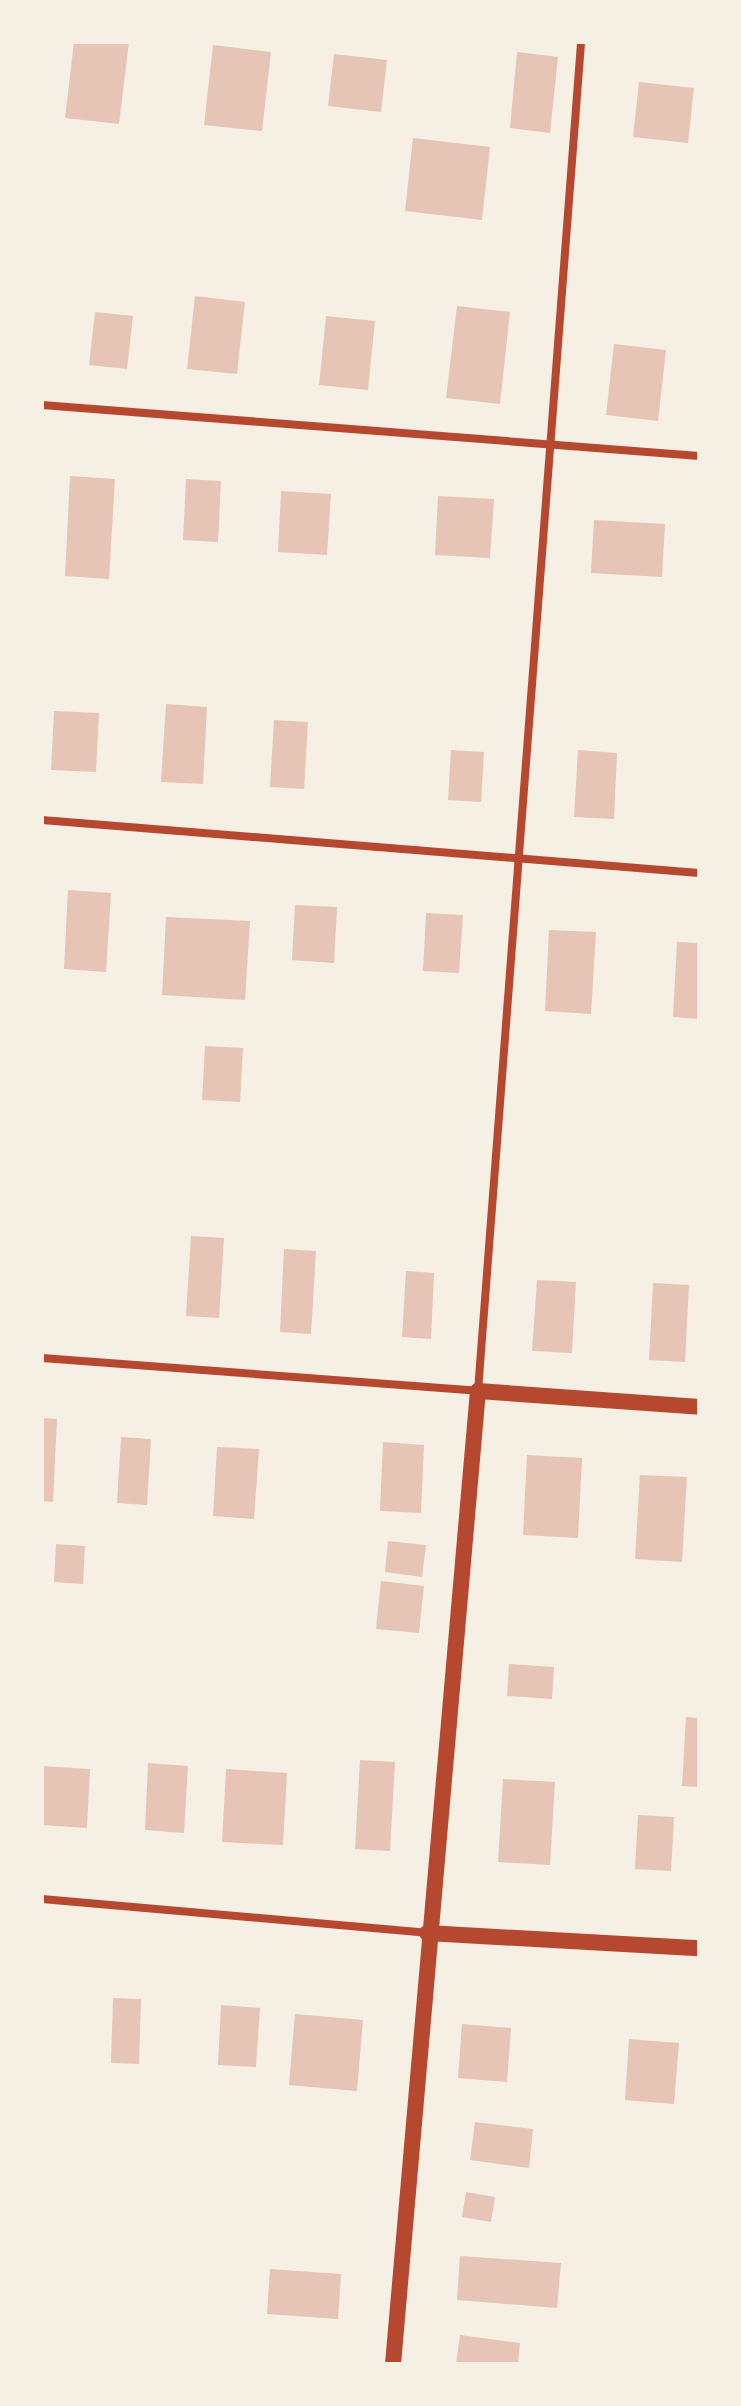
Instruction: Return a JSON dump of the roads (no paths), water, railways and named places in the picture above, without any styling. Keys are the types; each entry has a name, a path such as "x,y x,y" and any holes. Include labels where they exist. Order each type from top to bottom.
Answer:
{"main road":[{"path":"393,2364 427,1933 478,1391 699,1407"},
{"path":"427,1933 699,1948"}],"street":[{"path":"42,1358 478,1391 581,42"},
{"path":"42,405 699,456"},
{"path":"42,820 699,873"},
{"path":"42,1899 427,1933"}]}
